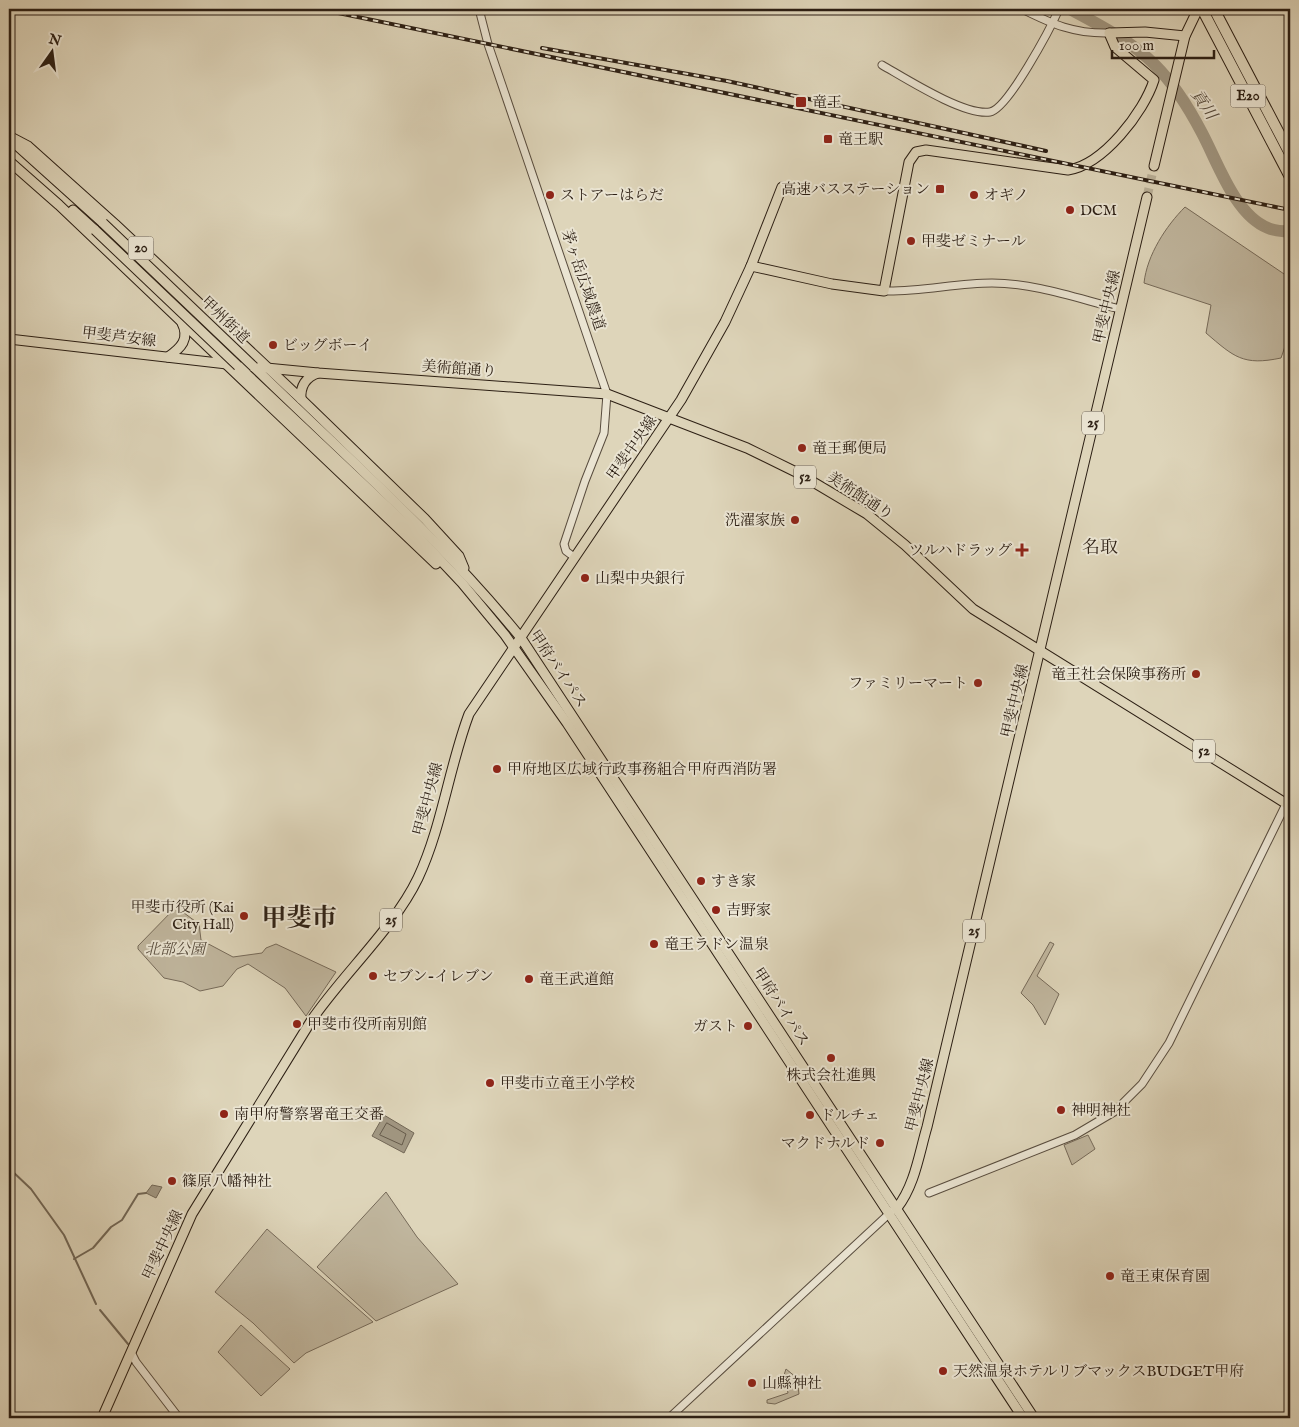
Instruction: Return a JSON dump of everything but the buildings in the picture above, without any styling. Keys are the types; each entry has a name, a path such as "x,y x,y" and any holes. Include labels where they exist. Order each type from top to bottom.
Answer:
{"highway":[{"name":"E20","path":"1205,10 1290,154"},
{"name":"E20","path":"1205,10 1290,177"}],"main road":[{"path":"1154,166 1185,36 1205,10"},
{"path":"751,266 832,284 884,291 909,162 916,152 926,150 1068,170 1080,168 1100,154 1132,122 1154,80 1115,47 1109,33 1185,36"},
{"name":"甲州街道","path":"9,137 420,524"},
{"name":"甲州街道","path":"9,137 28,146 116,224 301,399 424,518 459,556 466,573"},
{"name":"甲州街道","path":"9,154 95,230 413,531"},
{"name":"20","path":"9,162 59,205 227,364"},
{"name":"甲斐中央線","path":"102,1418 180,1240 207,1187 332,990 397,912 418,879 427,857 457,745 469,714 670,418 700,369 725,322 751,266 782,187"},
{"name":"甲斐中央線","path":"893,1211 914,1176 927,1127 1147,197"},
{"path":"168,357 178,350 185,340 185,330 181,322"},
{"name":"甲斐芦安線","path":"9,339 227,364"},
{"name":"美術館通り","path":"227,364 318,373 607,394 748,448 798,473 867,514 905,545 973,609 1288,805"},
{"path":"227,364 452,580 462,583"},
{"path":"301,399 302,386 307,379 318,373"},
{"name":"甲府バイパス","path":"420,524 466,573 521,638 893,1211 1023,1418"},
{"name":"甲府バイパス","path":"413,531 484,608 567,723 893,1211 1034,1418"}],"street":[{"name":"茅ヶ岳広域農道","path":"479,9 488,44 607,394 604,433 585,481 564,544 566,551 574,557"},
{"path":"1022,9 1052,24 1070,30 1109,33"},
{"path":"882,66 948,101 975,111 990,112 999,107 1013,90 1052,24 1058,10"},
{"path":"884,291 919,290 994,283 1020,286 1120,309"},
{"path":"929,1193 1076,1135 1114,1112 1142,1084 1169,1043 1288,805"},
{"path":"669,1418 893,1211"},
{"path":"131,1352 136,1362 178,1418"}],"green space":[{"path":"1185,207 1290,278 1290,332 1281,358 1257,361 1240,358 1232,354 1206,333 1211,305 1144,283 1149,262 1158,242"},
{"name":"北部公園","path":"176,907 199,924 201,940 233,957 262,953 266,948 276,944 336,972 306,1016 285,988 248,964 237,969 223,986 200,991 183,982 164,978 138,949 138,946"},
{"path":"1050,942 1054,944 1037,976 1059,994 1045,1025 1033,1005 1021,993"},
{"path":"1088,1135 1095,1149 1072,1165 1064,1145"},
{"path":"386,1192 417,1237 458,1284 376,1321 317,1267"},
{"path":"267,1229 373,1322 306,1353 294,1363 253,1323 215,1292"},
{"path":"241,1325 290,1369 261,1396 218,1352"},
{"path":"786,1369 797,1378 799,1394 775,1404 767,1403 767,1400 788,1393 784,1375"}],"water":[{"path":"384,1115 414,1133 404,1153 372,1136"},
{"path":"152,1185 162,1187 156,1198 146,1193"}],"waterway":[{"name":"貢川","path":"1070,9 1125,41 1155,65 1175,88 1187,106 1221,173 1246,212 1268,228 1290,232"},
{"path":"11,1170 31,1189 64,1235 96,1304"},
{"path":"74,1259 93,1248 111,1227 122,1220 138,1194 146,1193"},
{"path":"100,1310 128,1344"}],"tunnel":[{"path":"1147,197 1154,166"}],"railway":[{"path":"319,9 1290,210"},
{"path":"542,48 727,81 1046,151"}],"place":[{"name":"竜王","path":"801,102"},
{"name":"竜王駅","path":"828,139"},
{"name":"高速バスステーション","path":"940,189"},
{"name":"ストアーはらだ","path":"550,195"},
{"name":"オギノ","path":"974,195"},
{"name":"DCM","path":"1070,210"},
{"name":"甲斐ゼミナール","path":"911,241"},
{"name":"ビッグボーイ","path":"273,345"},
{"name":"竜王郵便局","path":"802,448"},
{"name":"洗濯家族","path":"795,520"},
{"name":"ツルハドラッグ","path":"1022,550"},
{"name":"山梨中央銀行","path":"585,578"},
{"name":"竜王社会保険事務所","path":"1196,674"},
{"name":"ファミリーマート","path":"978,683"},
{"name":"甲府地区広域行政事務組合甲府西消防署","path":"497,769"},
{"name":"すき家","path":"701,881"},
{"name":"吉野家","path":"716,910"},
{"name":"甲斐市役所 (Kai City Hall)","path":"244,916"},
{"name":"竜王ラドン温泉","path":"654,944"},
{"name":"セブン-イレブン","path":"373,976"},
{"name":"竜王武道館","path":"529,979"},
{"name":"甲斐市役所南別館","path":"297,1024"},
{"name":"ガスト","path":"748,1026"},
{"name":"株式会社進興","path":"831,1058"},
{"name":"甲斐市立竜王小学校","path":"490,1083"},
{"name":"神明神社","path":"1061,1110"},
{"name":"南甲府警察署竜王交番","path":"224,1114"},
{"name":"ドルチェ","path":"810,1115"},
{"name":"マクドナルド","path":"880,1143"},
{"name":"篠原八幡神社","path":"172,1181"},
{"name":"竜王東保育園","path":"1110,1276"},
{"name":"天然温泉ホテルリブマックスBUDGET甲府","path":"943,1371"},
{"name":"山縣神社","path":"752,1383"}],"district":[{"name":"名取","path":"1100,548"},
{"name":"甲斐市","path":"299,919"}]}
